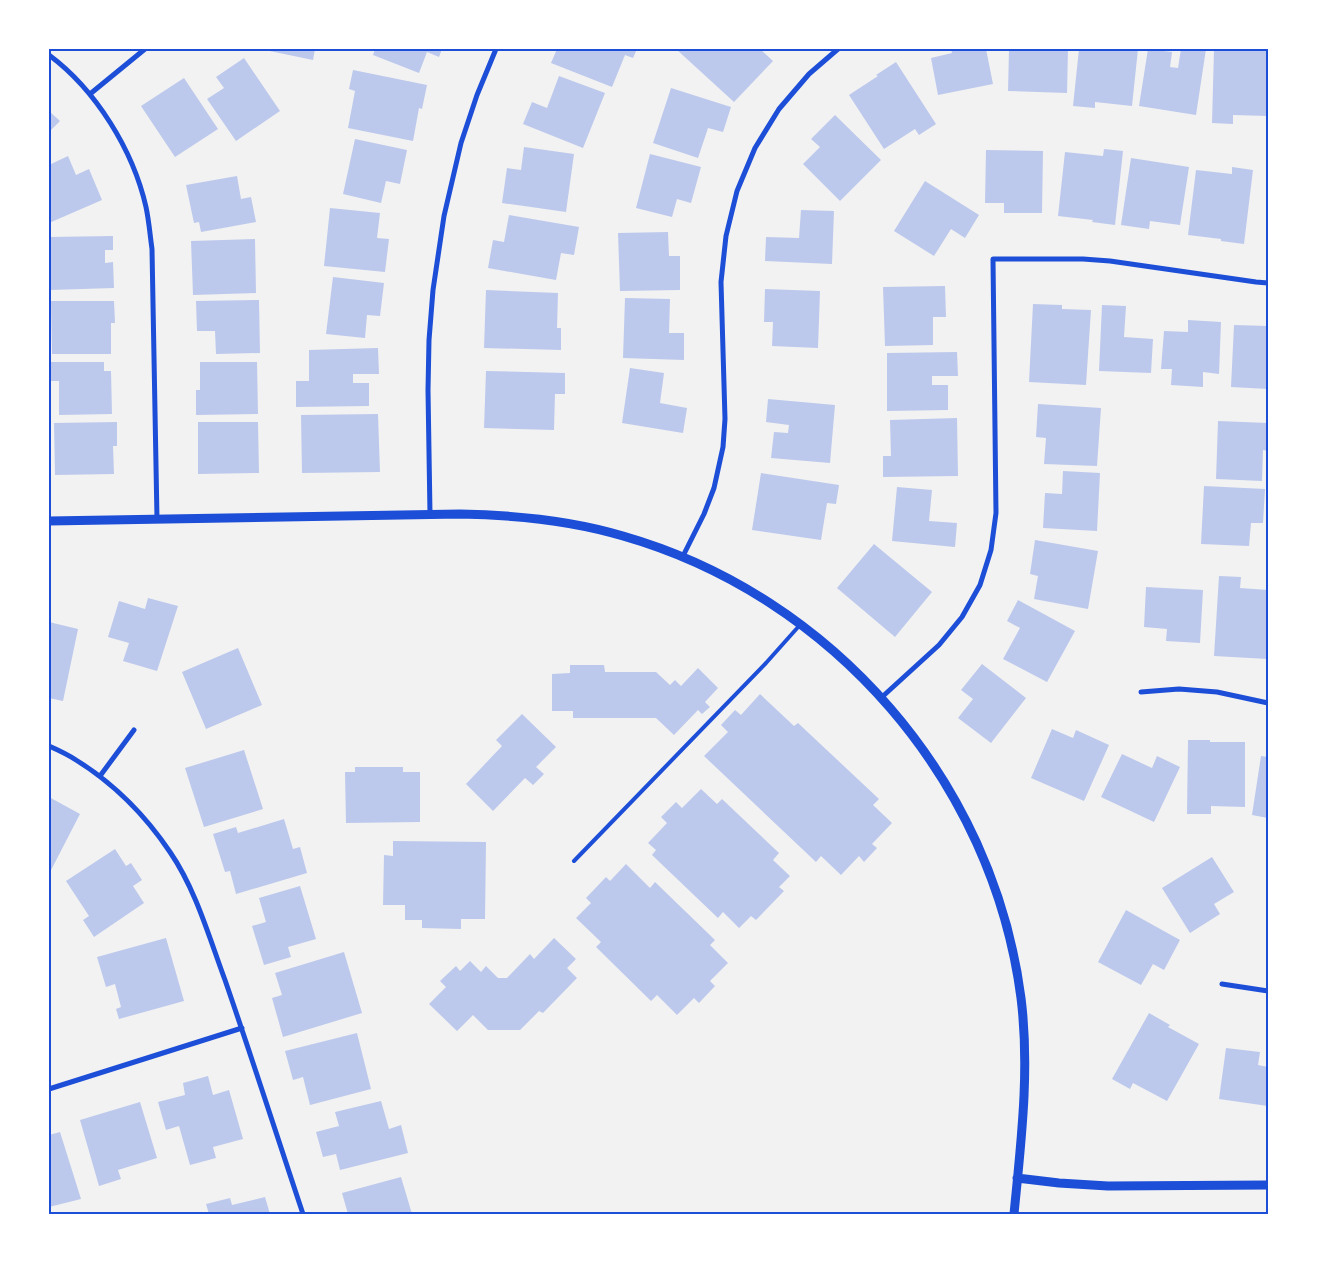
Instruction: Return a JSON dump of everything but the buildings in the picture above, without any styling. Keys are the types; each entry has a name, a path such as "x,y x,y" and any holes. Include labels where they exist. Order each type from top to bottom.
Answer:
{"street":[{"path":"90,94 145,49"},
{"path":"430,514 429,340 433,290 444,216 462,143 477,95 496,49"},
{"path":"683,556 704,514 714,488 723,447 725,419 721,282 726,236 737,191 755,148 779,109 809,74 838,49"},
{"path":"49,55 60,62 90,94 114,129 133,167 146,207 152,249 157,519"},
{"path":"882,697 939,646 962,617 980,585 992,550 996,513 993,259 1092,260 1268,283"},
{"path":"49,521 430,514 502,515 543,519 584,526 624,536 683,556 756,594 790,616 838,654 882,697 922,746 956,800 974,837 998,896 1014,957 1019,990 1025,1062 1024,1104 1014,1214"},
{"path":"1141,692 1179,689 1217,692 1268,702"},
{"path":"100,776 134,730"},
{"path":"49,746 74,758 100,776 133,806 153,828 171,853 186,879 204,921 242,1028 303,1214"},
{"path":"1222,984 1268,991"},
{"path":"49,1089 242,1028"},
{"path":"1017,1178 1108,1186 1268,1185"}],"lane":[{"path":"574,861 766,663 801,624"}]}
